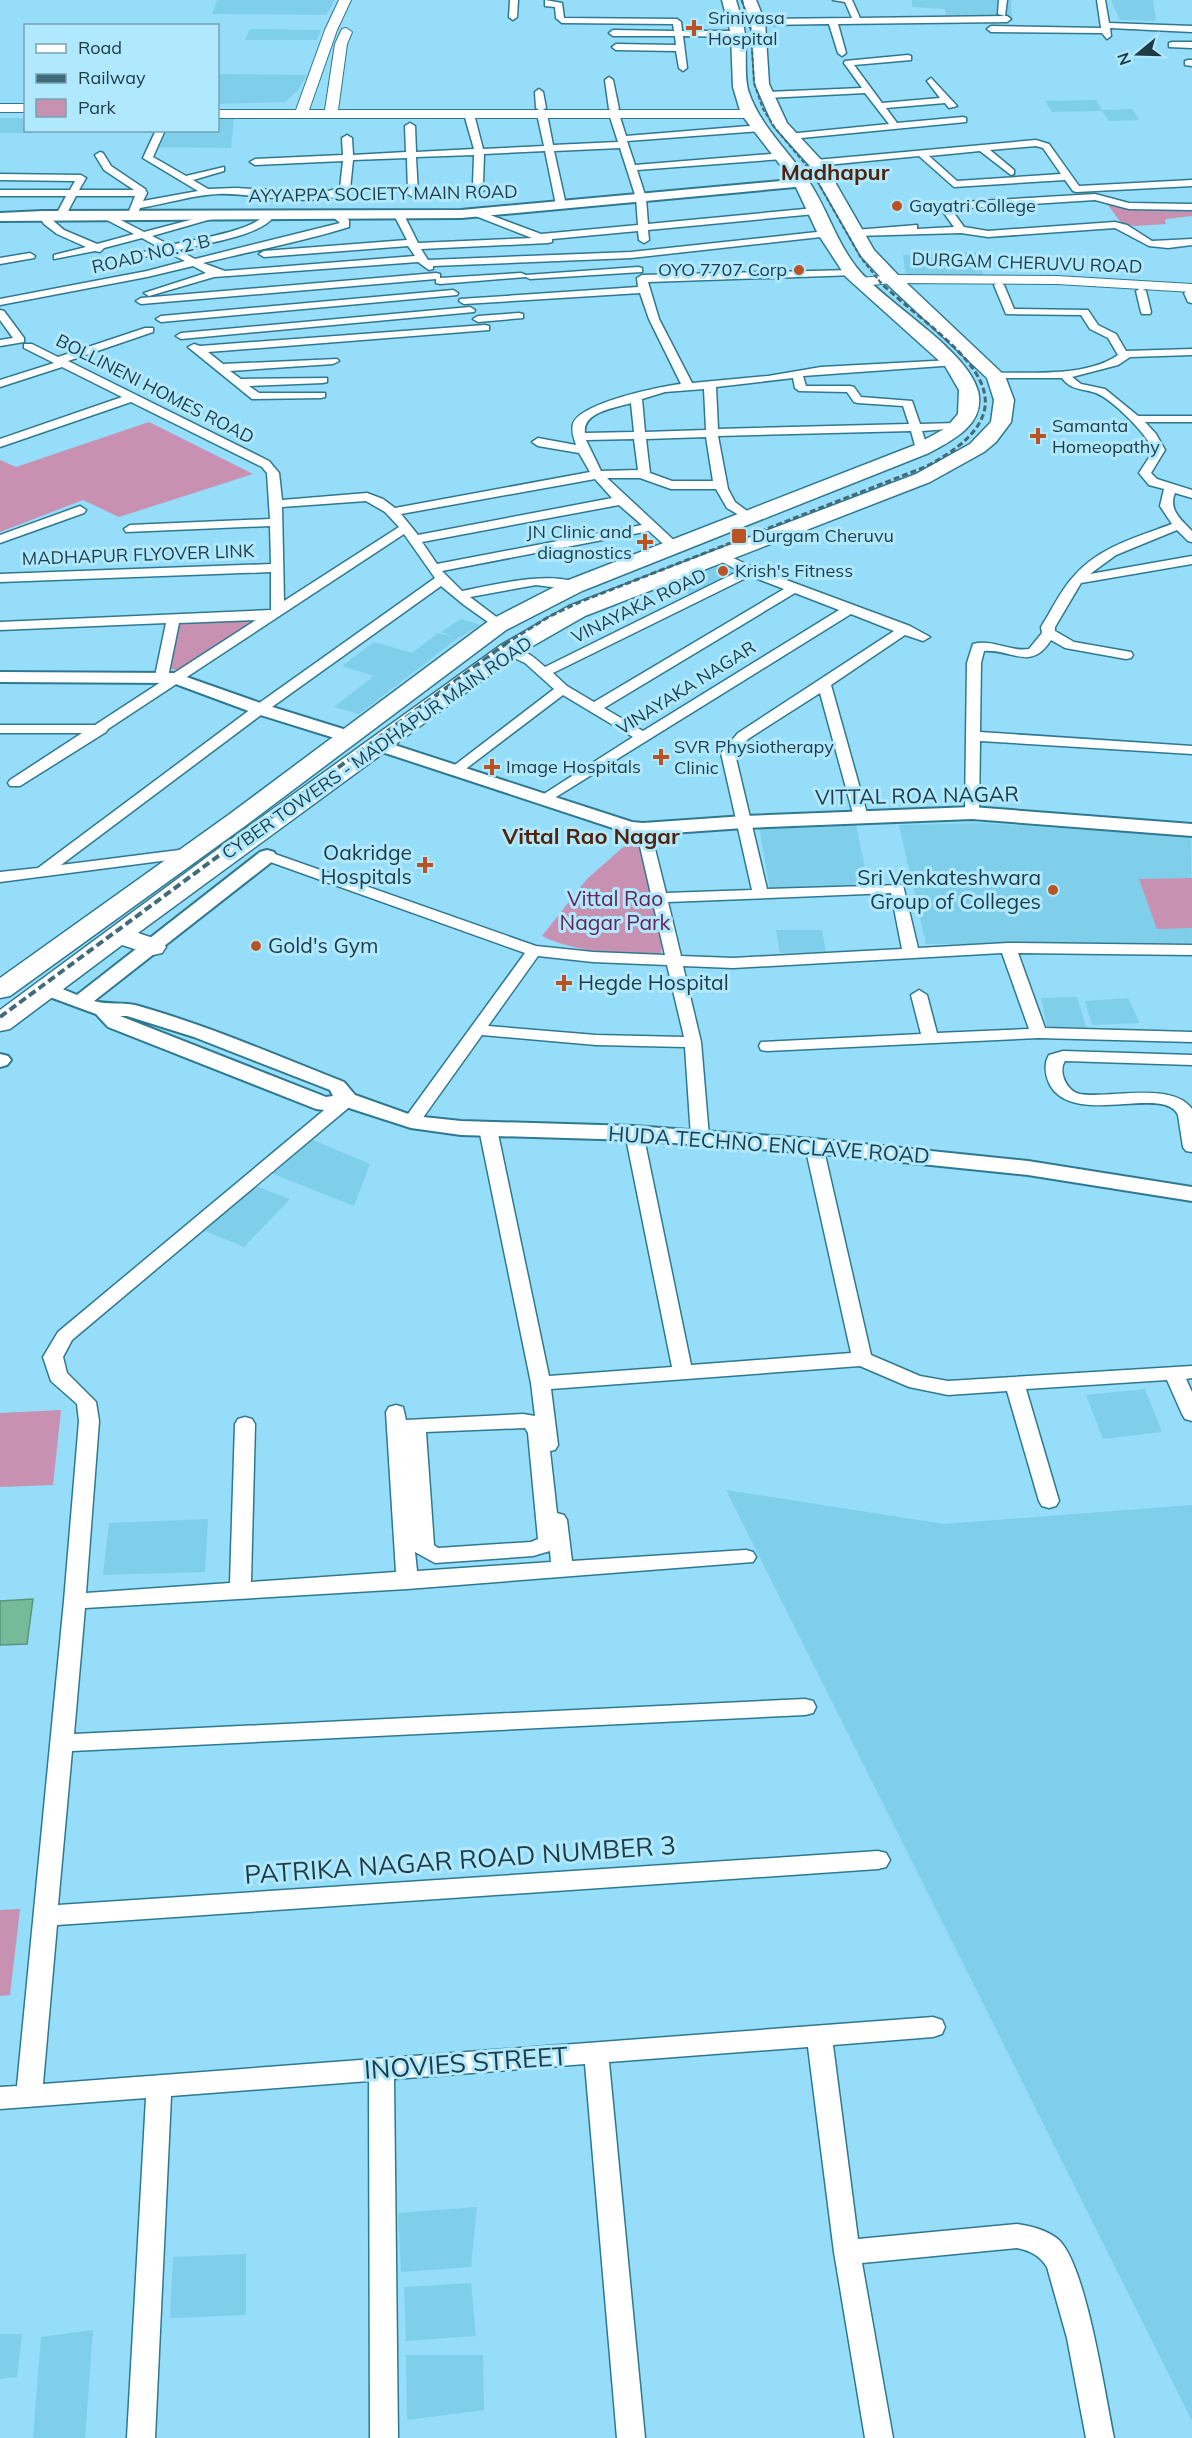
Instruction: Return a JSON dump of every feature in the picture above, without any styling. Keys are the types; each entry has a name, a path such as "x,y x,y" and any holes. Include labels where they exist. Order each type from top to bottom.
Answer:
{"main road":[{"path":"302,111 331,30 345,0"},
{"name":"CYBER TOWERS - MADHAPUR MAIN ROAD","path":"0,990 236,821 498,625 574,586 922,449 953,432 969,410 969,397 965,382 952,363 860,281 826,234 801,183 753,117 740,87 738,34 729,0"},
{"path":"749,0 758,22 762,84 774,113 816,163 867,252 895,282 996,376"},
{"path":"332,111 333,88 341,44 349,24"},
{"path":"0,108 24,108"},
{"path":"219,108 302,111 614,111 753,117"},
{"path":"219,114 302,111"},
{"path":"332,111 469,114 542,111"},
{"path":"0,115 24,115"},
{"name":"DURGAM CHERUVU ROAD","path":"895,282 1056,280 1190,292"},
{"path":"860,281 895,282"},
{"name":"DURGAM CHERUVU ROAD","path":"895,282 1190,292"},
{"name":"CYBER TOWERS - MADHAPUR MAIN ROAD","path":"0,1023 238,846 509,650 577,611 717,555 922,478 977,448 989,438 1001,422 1004,400 996,376"},
{"path":"119,935 153,946"}],"street":[{"path":"513,17 514,0"},
{"path":"549,0 548,4 559,4 562,20 603,16 648,16 675,21 679,24 683,68"},
{"path":"837,0 848,0 857,21"},
{"path":"758,22 881,21 1005,16 1003,0"},
{"path":"1101,0 1106,32"},
{"path":"900,8 907,20"},
{"path":"802,9 810,22"},
{"path":"881,21 883,27 1106,32 1192,28"},
{"path":"833,22 842,53"},
{"path":"613,33 738,34"},
{"path":"1172,45 1192,45"},
{"path":"616,47 680,48"},
{"path":"894,125 848,63 849,61 908,58"},
{"path":"609,80 614,111 641,198 644,239 651,252"},
{"path":"791,135 963,120 931,81"},
{"path":"767,95 867,90"},
{"path":"540,92 561,205"},
{"path":"878,106 948,100"},
{"path":"469,114 479,152 478,185 483,188"},
{"path":"255,162 479,152 623,142 753,117"},
{"path":"410,126 412,194"},
{"path":"160,132 148,158 206,192"},
{"path":"135,210 220,190 235,193 321,195 343,192 348,159 347,138"},
{"path":"816,163 920,152 1042,144 1062,166 1073,186 1081,189 1192,183"},
{"path":"981,147 1011,172"},
{"path":"920,152 953,183 1067,177"},
{"path":"100,155 107,168 140,189 142,193"},
{"path":"632,168 783,156"},
{"path":"184,180 221,169"},
{"path":"0,177 117,176"},
{"path":"61,215 74,193 90,177"},
{"name":"AYYAPPA SOCIETY MAIN ROAD","path":"0,218 43,215 107,216 135,210 217,216 477,213 801,183"},
{"path":"0,193 142,193"},
{"path":"135,210 142,193"},
{"path":"319,215 321,195"},
{"path":"1192,207 1129,207 1095,197 947,206 946,209 959,227 968,233 988,234 1115,225 1126,227 1141,239 1152,244 1192,242"},
{"path":"254,258 413,244 544,239 815,211"},
{"path":"477,213 590,257"},
{"path":"43,215 47,222 55,228 124,260 147,274"},
{"path":"399,215 423,261 438,279 467,305 489,335 489,340"},
{"path":"107,216 214,274 423,261 631,255 826,234"},
{"path":"58,257 217,216"},
{"path":"124,260 248,228 261,224 269,216"},
{"path":"321,395 256,397 136,297 214,274 308,235 345,225 344,220 337,216"},
{"path":"855,233 904,230 912,232 959,227"},
{"name":"ROAD NO. 2 B","path":"0,302 147,274 308,235"},
{"path":"631,255 652,316 688,386"},
{"path":"0,261 30,256"},
{"path":"141,301 438,279 526,276 860,281"},
{"path":"181,336 467,305 641,279"},
{"path":"999,285 1010,312 1084,312 1094,327 1112,336 1122,355"},
{"path":"1141,291 1146,312"},
{"path":"161,319 453,293"},
{"path":"0,313 20,340 0,344"},
{"path":"197,350 481,324 519,316"},
{"path":"0,384 149,330"},
{"name":"BOLLINENI HOMES ROAD","path":"28,346 267,466"},
{"path":"996,376 1065,375 1114,363 1122,355 1144,352 1192,352"},
{"path":"220,368 333,361"},
{"path":"675,548 596,475 581,450 578,424 582,418 598,409 664,389 821,370 952,363"},
{"path":"1096,368 1102,392"},
{"path":"797,374 803,389 850,389 858,400 908,402 922,449"},
{"path":"1065,375 1076,387 1102,392 1148,431 1159,446 1157,455 1145,473 1150,480 1192,494"},
{"path":"238,383 323,380"},
{"path":"710,385 712,432 721,485 728,502 749,518"},
{"path":"0,442 133,397"},
{"path":"636,397 644,476"},
{"path":"1134,419 1192,419"},
{"path":"578,437 957,426"},
{"path":"538,442 581,450"},
{"name":"MADHAPUR FLYOVER LINK","path":"267,466 273,473 276,504 277,614"},
{"path":"393,513 596,475 644,476 675,485 721,485"},
{"path":"1171,488 1166,499 1166,506 1192,538"},
{"path":"276,504 367,497 380,501 393,513 438,573 498,625"},
{"path":"413,540 623,500"},
{"path":"0,539 80,510"},
{"path":"130,529 277,522"},
{"path":"972,813 975,658 978,648 986,646 1023,654 1035,654 1042,648 1049,633 1048,627 1077,580 1096,562 1114,552 1180,525"},
{"path":"42,872 438,573 653,527"},
{"path":"15,783 100,729 169,677 277,614 405,528"},
{"path":"717,555 749,572 923,637"},
{"path":"1077,580 1192,560"},
{"name":"MADHAPUR FLYOVER LINK","path":"0,578 278,567"},
{"name":"VINAYAKA ROAD","path":"545,672 749,572"},
{"path":"461,595 536,581 574,586"},
{"path":"594,708 794,588"},
{"name":"VINAYAKA NAGAR","path":"543,799 641,736 850,609"},
{"path":"0,626 277,614"},
{"path":"169,677 172,619"},
{"path":"760,893 728,753 743,736 825,684 905,629"},
{"path":"1049,633 1070,645 1126,655"},
{"path":"509,650 528,659 562,689 641,736"},
{"path":"0,677 169,677 347,736"},
{"path":"825,684 861,817"},
{"path":"454,771 562,689"},
{"path":"0,729 100,729"},
{"path":"975,736 1192,750"},
{"path":"379,745 629,827 643,829 693,1042 700,1137"},
{"name":"VITTAL ROA NAGAR","path":"643,829 744,822 972,813 1192,830"},
{"path":"238,846 534,951 675,963 733,963 1008,948 1192,950"},
{"path":"0,877 187,854"},
{"path":"79,1003 267,856"},
{"path":"659,898 898,888 911,953"},
{"path":"1008,948 1039,1033"},
{"path":"411,1122 534,951"},
{"name":"HUDA TECHNO ENCLAVE ROAD","path":"46,989 103,1010 115,1023 324,1104 347,1100 411,1122 488,1129 634,1133 814,1146 1040,1169 1192,1194"},
{"path":"919,995 930,1038"},
{"path":"477,1030 596,1040 693,1042"},
{"path":"767,1046 1039,1033 1192,1037"},
{"path":"1192,1060 1063,1056 1055,1059 1054,1064 1059,1089 1076,1099 1158,1099 1173,1102 1185,1113 1192,1147"},
{"path":"29,2096 75,1601 89,1421 86,1402 58,1376 53,1357 65,1336 347,1100"},
{"path":"488,1129 541,1383 562,1569"},
{"path":"634,1133 683,1373"},
{"path":"814,1146 862,1359"},
{"path":"541,1383 862,1359 916,1382 948,1388 1183,1372 1192,1414"},
{"path":"1015,1384 1049,1501"},
{"path":"403,1422 407,1581"},
{"path":"403,1422 532,1422 538,1433 549,1537 546,1544 533,1549 435,1556 424,1549 403,1422"},
{"path":"240,1589 245,1424"},
{"path":"75,1601 746,1557"},
{"path":"61,1743 805,1707"},
{"name":"PATRIKA NAGAR ROAD NUMBER 3","path":"46,1916 878,1860"},
{"name":"INOVIES STREET","path":"0,2098 933,2027"},
{"path":"819,2036 847,2253 879,2438"},
{"path":"596,2054 631,2438"},
{"path":"381,2069 384,2438"},
{"path":"141,2438 159,2086"},
{"path":"847,2253 1017,2236 1033,2239 1052,2251 1066,2277 1100,2438"}],"shaded area":[{"path":"217,0 335,0 326,15 212,14"},
{"path":"912,0 1011,0 1012,19 946,18 945,9 912,7"},
{"path":"1111,0 1153,0 1156,21 1120,20"},
{"path":"250,29 321,30 317,40 245,40"},
{"path":"219,74 307,75 298,90 285,102 219,104"},
{"path":"1096,100 1102,110 1132,109 1139,120 1109,121 1102,111 1052,112 1045,101"},
{"path":"219,117 234,118 231,148 156,147 164,132 219,132"},
{"path":"0,118 24,118 24,132 32,132 32,133 0,133"},
{"path":"977,252 984,277 906,277 903,255"},
{"path":"720,564 738,573 692,596 671,584"},
{"path":"461,619 481,625 458,638 359,714 334,707 374,676 342,666 374,642 412,653 438,633 454,637 441,632"},
{"name":"Sri Venkateshwara Group of Colleges","path":"981,823 1191,836 1192,943 926,944 899,825"},
{"path":"856,825 869,886 770,889 759,827"},
{"path":"776,930 822,930 826,952 780,953"},
{"path":"1077,997 1086,1027 1047,1027 1041,998"},
{"path":"1128,998 1140,1023 1092,1025 1085,1001"},
{"path":"308,1138 370,1164 354,1206 271,1173"},
{"path":"251,1184 290,1199 244,1247 205,1231"},
{"path":"1145,1389 1162,1432 1103,1439 1086,1395"},
{"path":"726,1490 944,1524 1192,1505 1192,2421"},
{"path":"208,1519 205,1572 103,1575 109,1523"},
{"path":"33,1599 27,1644 0,1645 0,1601"},
{"path":"477,2207 471,2267 401,2272 398,2213"},
{"path":"246,2254 246,2315 170,2318 173,2257"},
{"path":"471,2283 476,2336 406,2341 404,2287"},
{"path":"93,2330 85,2438 33,2438 41,2337"},
{"path":"0,2334 22,2334 17,2377 0,2379"},
{"path":"406,2355 483,2355 484,2410 407,2420"}],"green space":[{"path":"1108,205 1126,208 1192,210 1192,216 1167,219 1166,224 1135,226 1122,224"},
{"path":"149,422 253,474 119,517 83,500 0,532 0,460 16,467"},
{"path":"261,618 181,671 170,669 180,622"},
{"name":"Vittal Rao Nagar Park","path":"629,842 642,846 662,947 660,956 585,949 542,936 587,879"},
{"path":"1192,878 1192,928 1157,929 1139,879"},
{"path":"61,1410 53,1485 0,1487 0,1413"},
{"path":"20,1909 10,1995 0,1996 0,1910"}],"railway":[{"path":"742,0 751,31 754,83 763,109 775,128 812,172 861,258 881,283"},
{"path":"505,644 550,616 582,601 925,467 963,442 982,418 985,394 975,372 956,349 881,283"},
{"path":"0,1017 507,643"}],"place":[{"name":"Srinivasa Hospital","path":"694,28"},
{"name":"Gayatri College","path":"897,206"},
{"name":"OYO 7707 Corp","path":"799,270"},
{"name":"Samanta Homeopathy","path":"1038,436"},
{"name":"Durgam Cheruvu","path":"739,536"},
{"name":"JN Clinic and diagnostics","path":"645,542"},
{"name":"Krish's Fitness","path":"723,571"},
{"name":"SVR Physiotherapy Clinic","path":"661,757"},
{"name":"Image Hospitals","path":"492,767"},
{"name":"Oakridge Hospitals","path":"425,865"},
{"name":"Sri Venkateshwara Group of Colleges","path":"1053,890"},
{"name":"Gold's Gym","path":"256,946"},
{"name":"Hegde Hospital","path":"564,983"}],"district":[{"name":"Madhapur","path":"835,172"},
{"name":"Vittal Rao Nagar","path":"591,836"}]}
